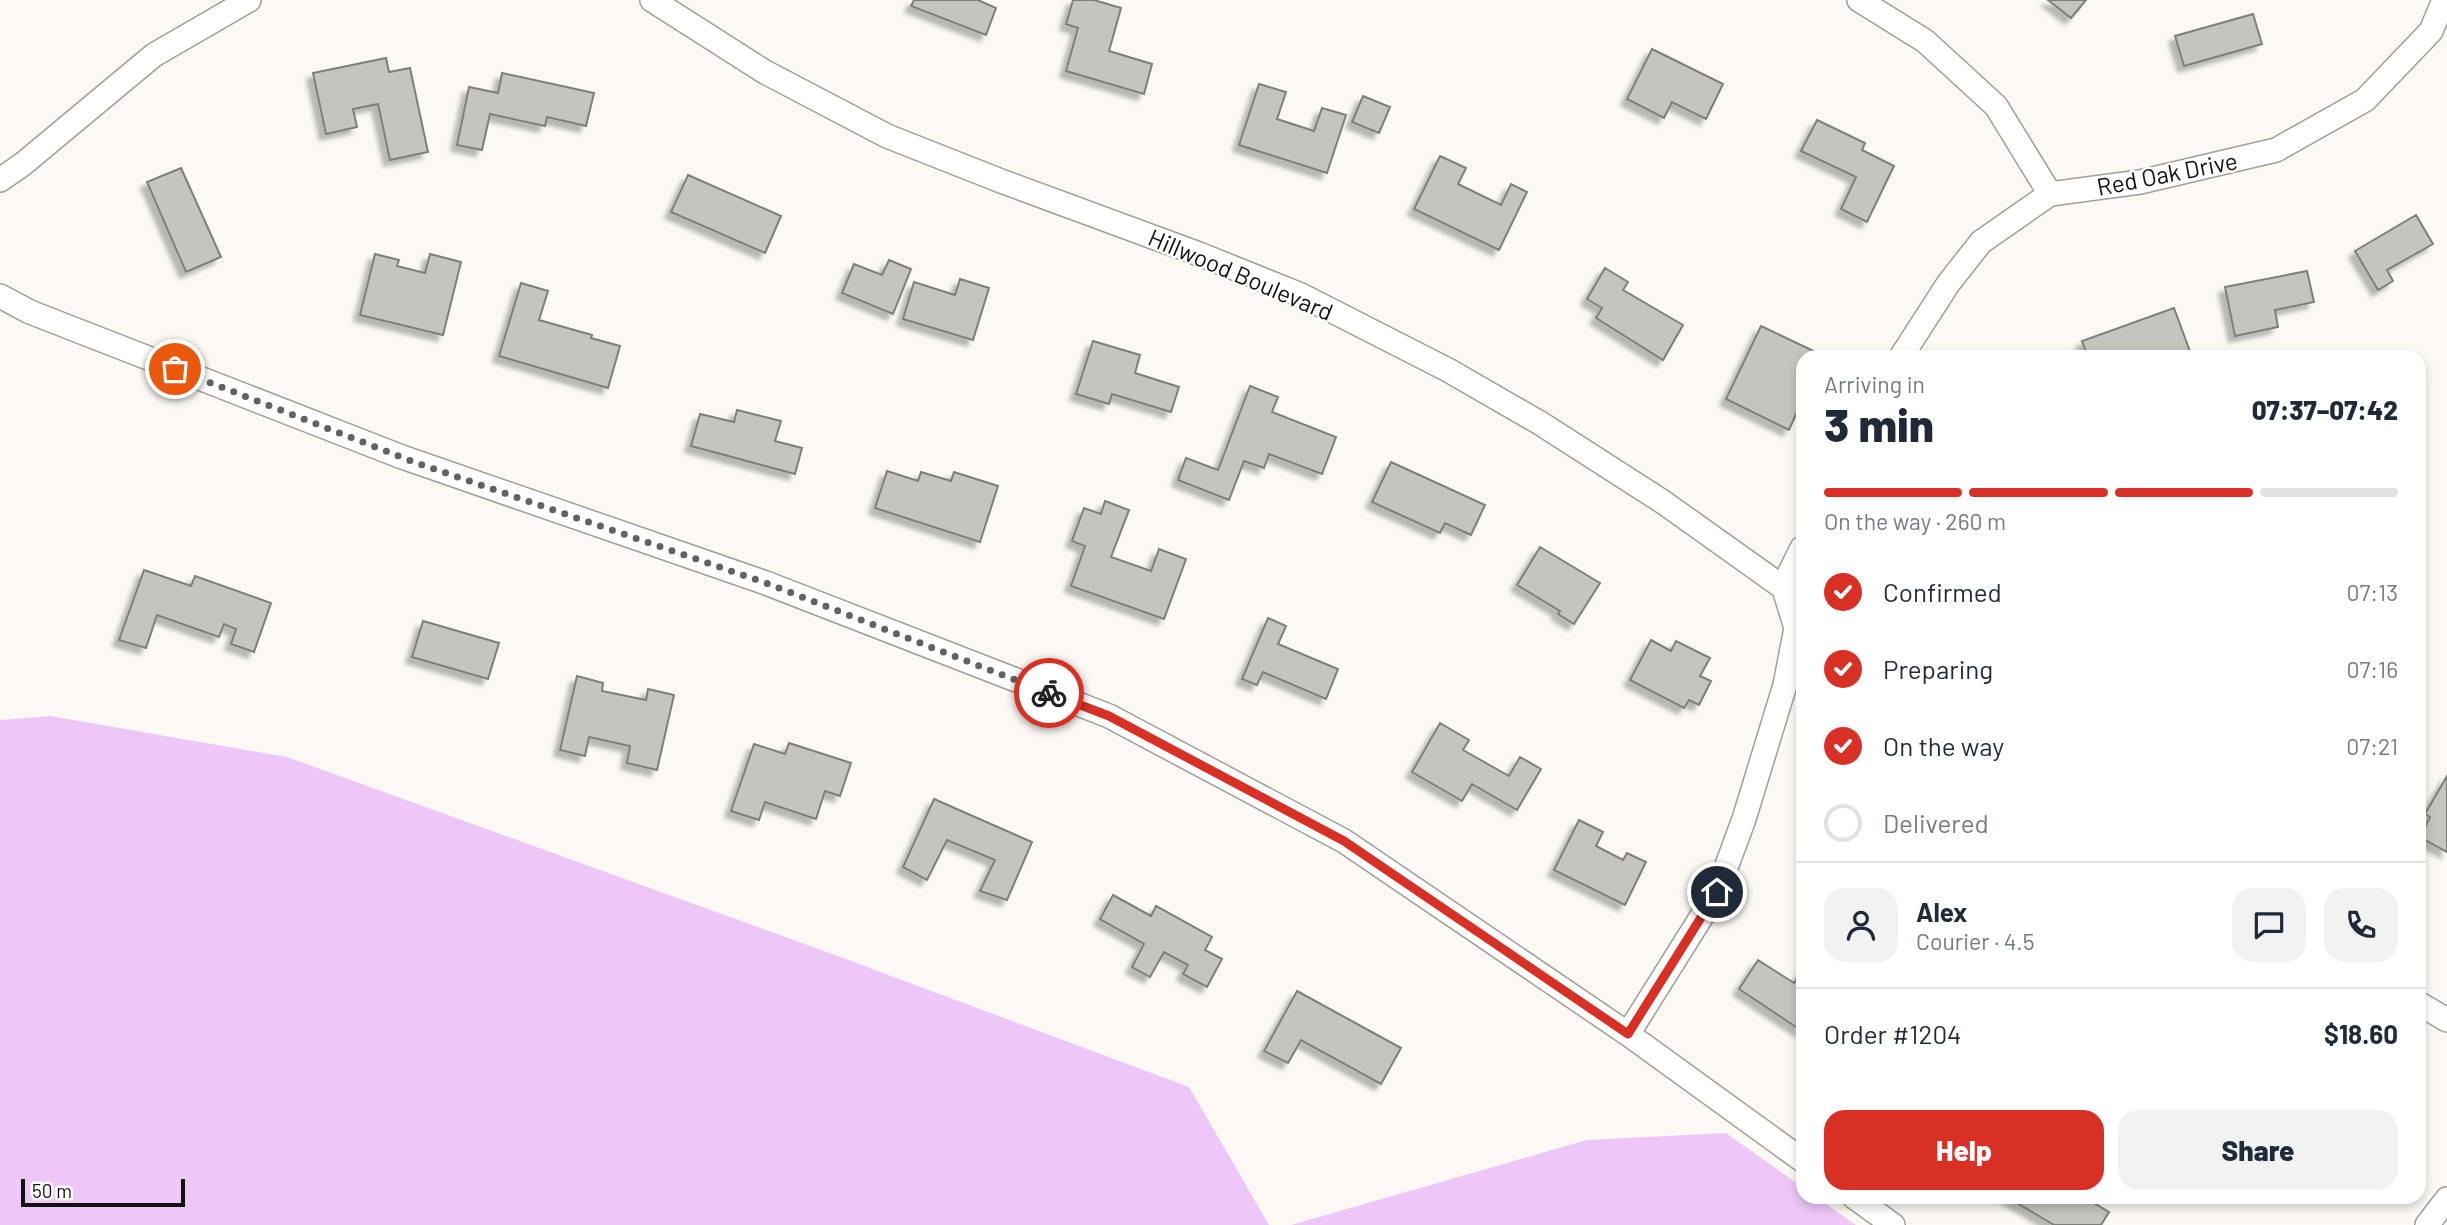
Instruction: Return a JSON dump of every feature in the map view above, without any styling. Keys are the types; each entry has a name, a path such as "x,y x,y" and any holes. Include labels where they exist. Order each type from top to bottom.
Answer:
{"street":[{"path":"0,180 154,55 249,0"},
{"name":"Hillwood Boulevard","path":"652,0 765,72 887,136 1301,295 1448,370 1540,423 1652,495 1796,596"},
{"path":"1859,0 1925,41 1996,106 2050,194"},
{"name":"Red Oak Drive","path":"1906,350 1948,284 1981,242 2050,194 2140,182 2276,150 2365,100 2431,31 2444,0"},
{"path":"0,296 30,312 402,457 766,583 1109,716 1344,841 1628,1034 1796,1156"},
{"path":"1796,560 1783,586 1796,625"},
{"path":"1628,1034 1717,892 1744,819 1785,685 1796,633"},
{"path":"2426,1008 2447,1020"},
{"path":"2427,1225 2447,1199"},
{"path":"1864,1204 1893,1225"}],"shaded area":[{"path":"50,716 287,757 824,951 1189,1087 1269,1225 0,1225 0,720"},
{"path":"1726,1133 1796,1183 1796,1204 1826,1204 1856,1225 1291,1225 1587,1140"}],"building":[{"path":"914,0 978,0 996,8 986,35 911,6"},
{"path":"1073,0 1094,0 1121,8 1109,51 1152,64 1144,94 1066,71 1078,28 1066,24"},
{"path":"2048,0 2086,0 2071,18"},
{"path":"2253,14 2262,44 2184,66 2175,36"},
{"path":"1652,49 1723,84 1706,119 1672,102 1664,118 1627,99"},
{"path":"386,58 389,72 410,68 428,152 390,160 378,104 353,109 357,127 326,134 313,73"},
{"path":"502,73 594,93 586,126 547,117 545,126 490,114 482,150 457,145 469,87 498,93"},
{"path":"1259,84 1286,92 1277,119 1314,131 1322,108 1346,115 1327,173 1239,145"},
{"path":"1363,96 1390,107 1379,133 1352,122"},
{"path":"1817,120 1865,143 1862,150 1894,166 1867,222 1841,209 1856,177 1801,151"},
{"path":"1440,156 1466,168 1458,184 1501,205 1511,184 1527,192 1499,250 1414,209"},
{"path":"181,168 221,257 186,272 147,182"},
{"path":"688,175 781,216 765,253 671,212"},
{"path":"2416,215 2433,244 2387,270 2393,281 2378,290 2355,251"},
{"path":"375,254 399,260 397,266 425,273 430,254 461,262 443,335 360,315"},
{"path":"889,260 911,269 893,314 842,293 854,264 882,275"},
{"path":"1605,268 1628,282 1623,290 1683,325 1663,360 1596,318 1602,308 1587,299"},
{"path":"2307,271 2314,302 2275,310 2278,327 2235,336 2225,287"},
{"path":"960,279 989,288 973,340 903,319 914,282 955,295"},
{"path":"521,283 548,291 539,320 620,346 608,388 499,356"},
{"path":"2174,308 2189,350 2085,350 2082,341"},
{"path":"1761,326 1811,350 1796,350 1796,414 1789,430 1726,399"},
{"path":"1093,341 1140,355 1135,373 1179,387 1171,412 1112,394 1109,404 1076,394"},
{"path":"1250,386 1278,397 1272,412 1336,437 1322,474 1269,454 1264,468 1244,461 1229,500 1178,480 1186,458 1218,470"},
{"path":"737,410 781,421 775,441 802,448 795,474 691,446 700,414 734,422"},
{"path":"1391,462 1485,505 1471,535 1445,523 1440,533 1372,502"},
{"path":"887,471 918,481 921,472 951,481 954,472 998,486 980,542 875,508"},
{"path":"1105,501 1129,510 1111,557 1151,571 1159,549 1186,559 1164,619 1071,586 1085,546 1072,541 1084,508 1101,514"},
{"path":"1540,547 1600,583 1574,624 1558,614 1560,611 1517,585"},
{"path":"144,570 191,586 195,576 271,603 254,652 231,644 236,629 224,624 219,637 157,615 146,648 119,640"},
{"path":"1268,618 1286,626 1278,644 1338,669 1326,699 1263,672 1257,685 1242,679"},
{"path":"423,621 499,643 488,679 412,657"},
{"path":"1651,640 1671,651 1676,641 1710,658 1700,676 1711,681 1699,705 1689,700 1684,708 1630,680"},
{"path":"577,676 603,683 602,691 646,700 648,689 674,695 657,770 627,763 630,746 589,737 585,756 560,750"},
{"path":"1440,723 1469,740 1463,750 1509,776 1520,757 1541,769 1517,810 1472,784 1462,801 1412,772"},
{"path":"789,743 851,763 840,796 825,791 816,819 765,802 759,820 731,811 754,744 785,754"},
{"path":"2447,776 2447,852 2426,840 2426,825 2430,817 2426,812"},
{"path":"934,799 1032,842 1007,900 980,891 995,860 947,840 927,880 903,867"},
{"path":"1579,820 1603,832 1596,846 1623,860 1627,853 1646,862 1625,905 1554,870"},
{"path":"1113,895 1151,916 1156,906 1212,937 1205,950 1222,959 1207,987 1183,974 1188,965 1164,952 1150,977 1132,967 1144,944 1100,919"},
{"path":"1758,960 1794,983 1796,980 1796,1027 1739,989"},
{"path":"1297,991 1401,1048 1381,1084 1301,1040 1288,1063 1264,1051"},
{"path":"2019,1204 2096,1204 2109,1212 2101,1225 2054,1225"}],"way so far":[{"path":"175,369 414,462 766,583 1049,693"}],"route":[{"path":"1049,693 1109,716 1344,841 1628,1034 1717,892"}]}
